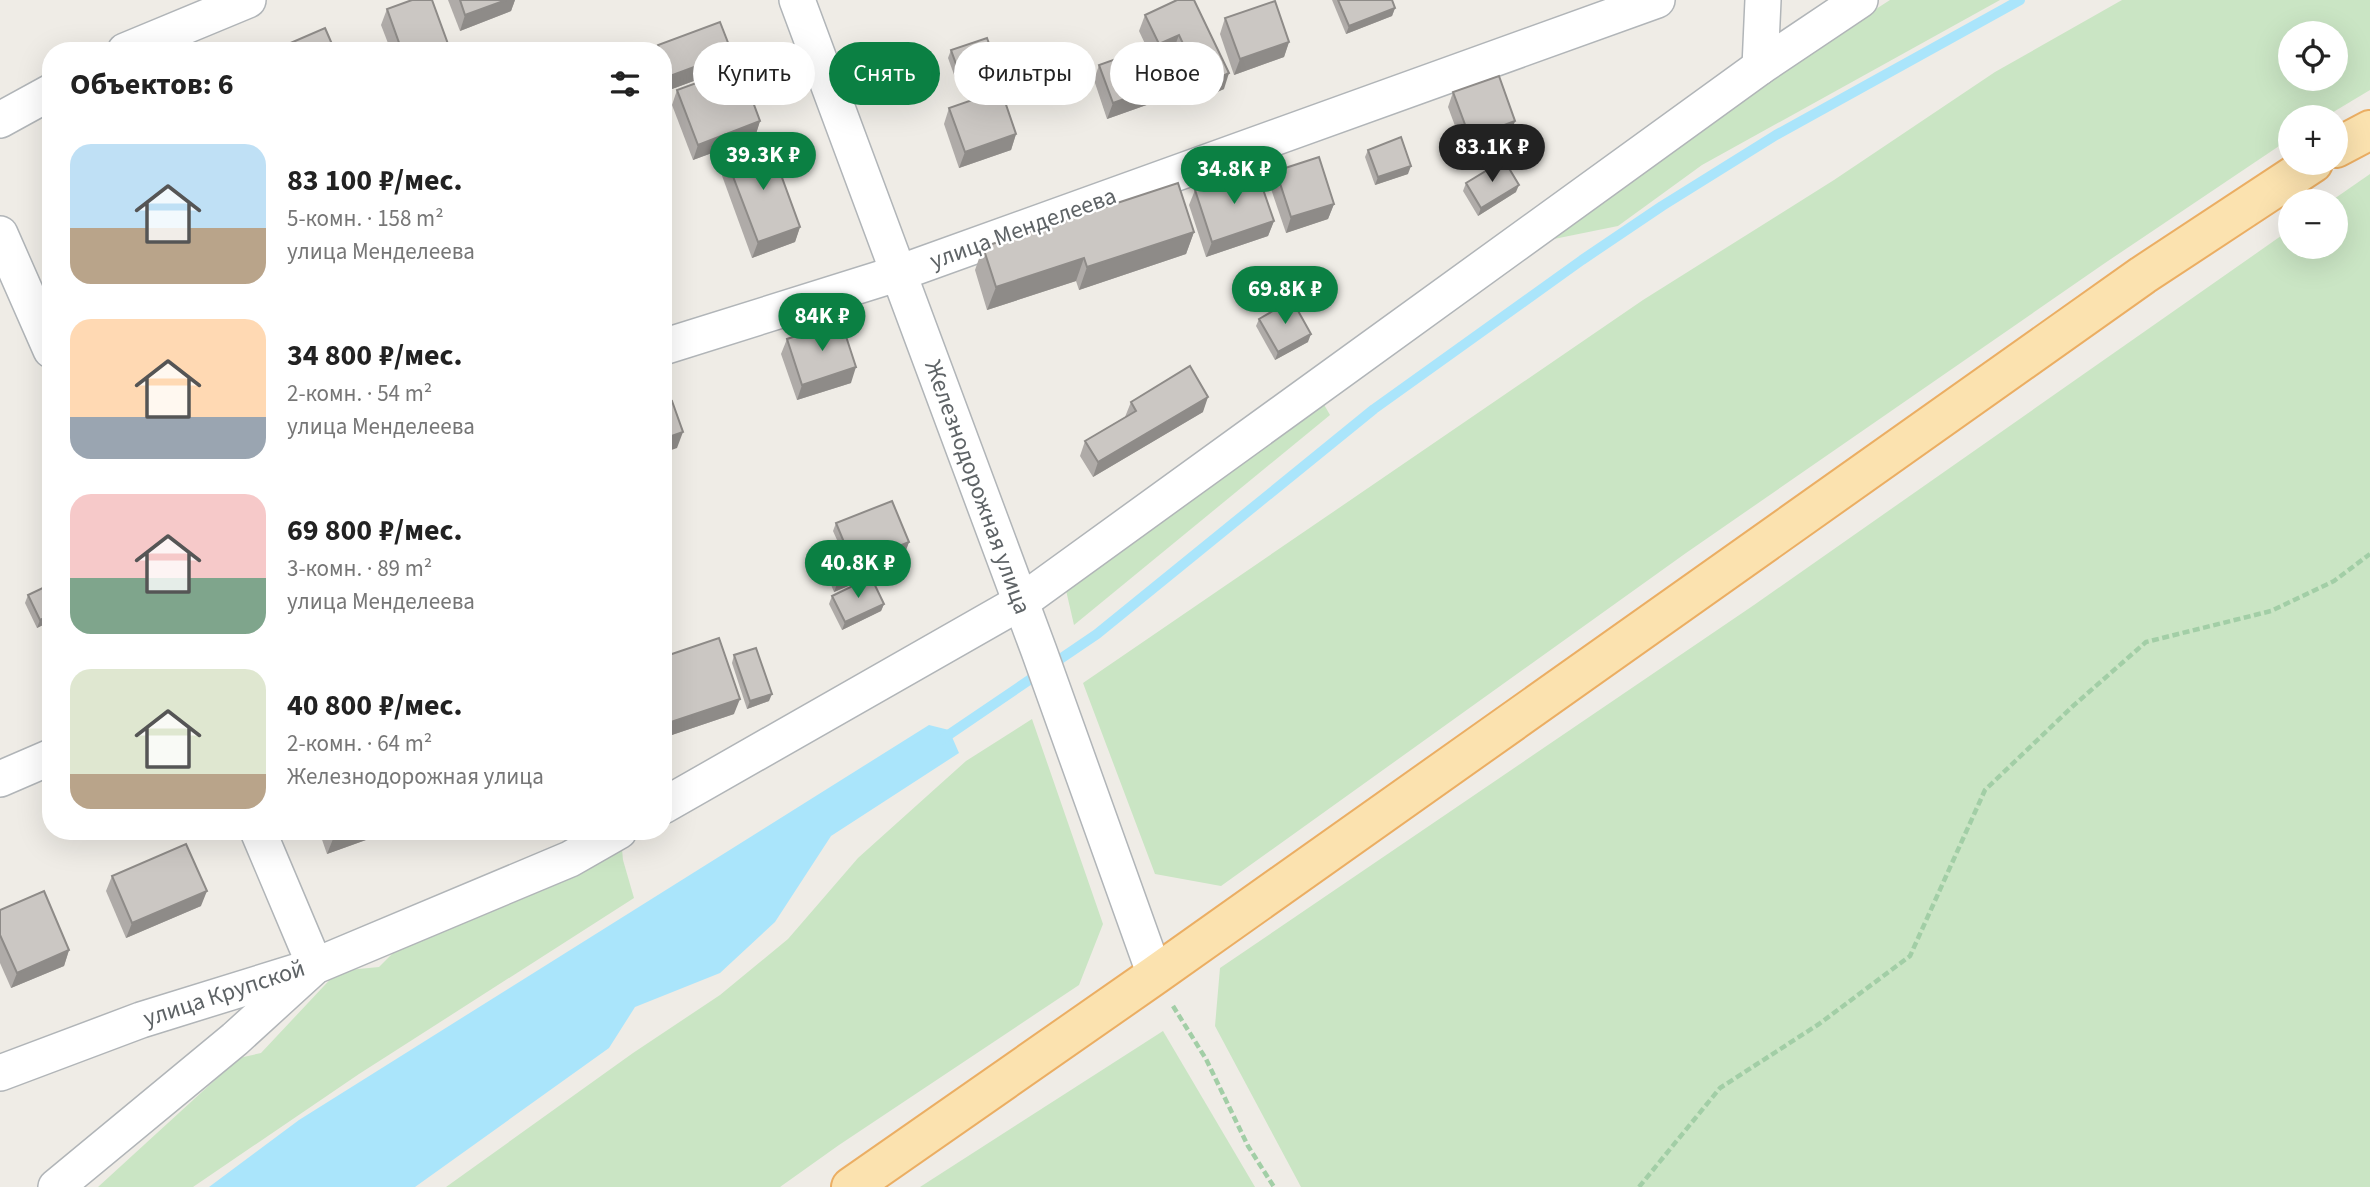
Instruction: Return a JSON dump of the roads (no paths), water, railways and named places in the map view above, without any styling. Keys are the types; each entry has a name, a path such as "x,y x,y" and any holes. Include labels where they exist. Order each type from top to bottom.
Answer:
{"main road":[{"path":"2348,142 2370,130"},
{"path":"851,1187 1155,975 2143,275 2295,175"}],"street":[{"path":"147,42 248,0"},
{"name":"Железнодорожная улица","path":"797,0 1039,651 1155,975"},
{"name":"улица Менделеева","path":"672,344 899,273 1657,0"},
{"path":"1760,67 1763,0"},
{"path":"672,801 1021,602 1850,3"},
{"path":"0,120 42,97"},
{"path":"0,234 42,330"},
{"path":"0,779 42,762"},
{"name":"улица Крупской","path":"0,1073 141,1020 315,966 262,840"},
{"path":"56,1187 235,1039 315,966 570,859 603,840"}],"water":[{"path":"929,725 949,730 959,753 831,836 775,922 720,973 635,1007 609,1048 415,1187 209,1187 299,1120"}],"waterway":[{"path":"941,740 1097,634 1374,409 1582,260 1776,135 2020,0"}]}
